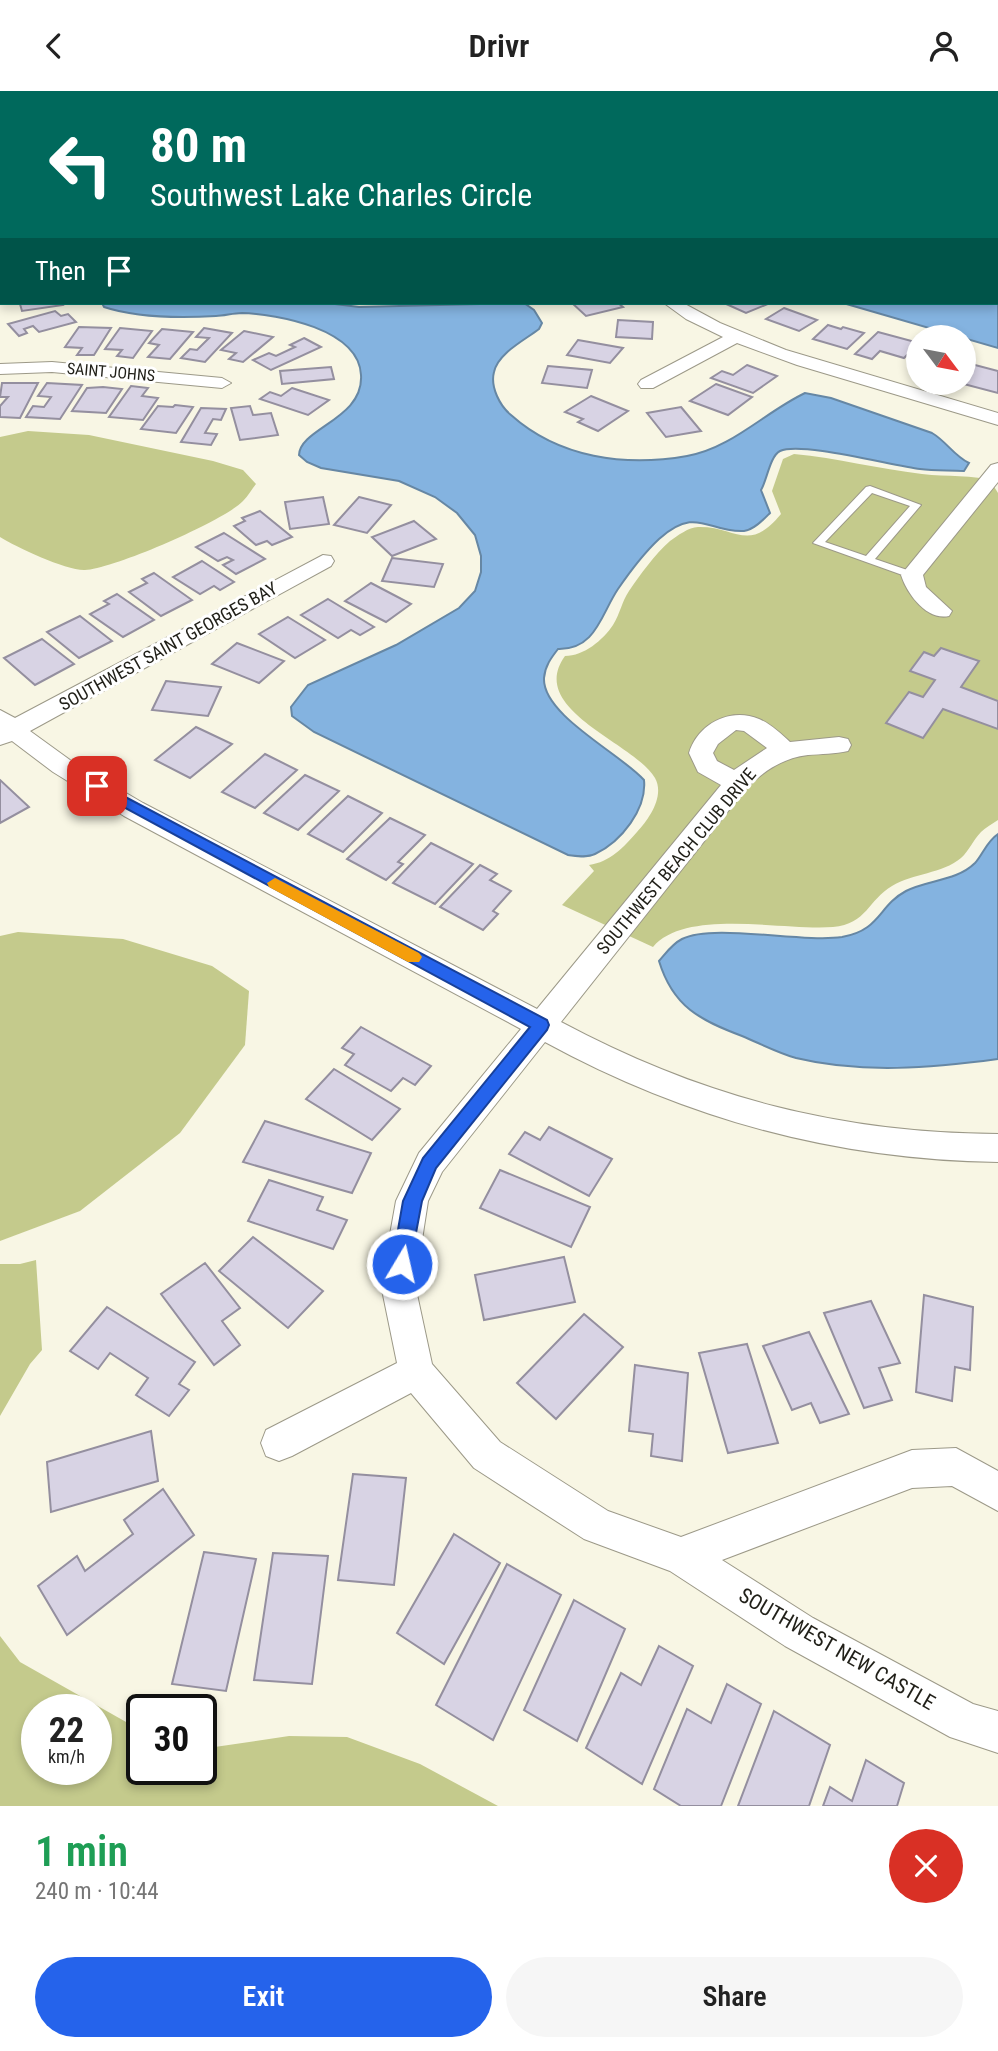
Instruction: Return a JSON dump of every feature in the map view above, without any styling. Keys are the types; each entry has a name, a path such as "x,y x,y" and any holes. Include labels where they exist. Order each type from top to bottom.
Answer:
{"street":[{"path":"675,305 736,337 816,365 998,419"},
{"path":"647,384 736,337"},
{"name":"SAINT JOHNS","path":"0,369 52,367 222,383"},
{"path":"941,611 916,589 912,575 998,469"},
{"name":"SOUTHWEST SAINT GEORGES BAY","path":"4,728 323,561"},
{"path":"737,783 707,766 701,753 709,736 723,725 735,721 755,725 784,750"},
{"path":"4,728 75,774 142,812 541,1025 657,1083 783,1124 874,1141 998,1148"},
{"name":"SOUTHWEST BEACH CLUB DRIVE","path":"541,1025 737,783 755,766 784,750 839,745"},
{"name":"SOUTHWEST NEW CASTLE","path":"541,1025 430,1163 412,1201 398,1285 416,1372 487,1455 597,1526 681,1556 799,1632 953,1716 998,1732"},
{"path":"279,1443 416,1372"},
{"path":"681,1556 912,1469 956,1467 998,1492"}],"lane":[{"path":"868,560 916,505 870,489 818,543 912,575"}],"green space":[{"path":"28,431 89,435 213,461 243,470 256,484 232,510 142,553 99,568 85,570 66,567 0,537 0,437"},
{"path":"794,454 906,472 997,482 993,485 998,493 998,820 981,832 964,855 953,863 892,886 860,916 844,925 712,925 688,928 668,935 653,947 562,905 594,871 589,865 604,861 616,853 642,827 657,800 658,785 644,765 587,724 571,709 560,693 557,675 565,656 586,650 609,631 638,578 670,541 694,527 750,535 770,526 781,514 772,491 783,459"},
{"path":"18,932 123,939 212,966 249,991 245,1045 180,1133 80,1211 0,1241 0,936"},
{"path":"36,1260 42,1350 30,1364 0,1416 0,1264 20,1264"},
{"path":"0,1636 20,1662 77,1694 21,1694 21,1785 112,1785 112,1714 126,1722 126,1785 217,1785 217,1747 289,1736 347,1737 420,1764 498,1806 0,1806"}],"water":[{"path":"103,305 527,305 534,310 542,323 539,329 501,359 494,372 495,390 503,407 530,430 571,450 617,459 687,456 734,438 805,393 831,398 932,433 969,463 964,471 931,470 807,449 780,451 774,458 761,490 770,513 755,526 744,531 732,531 693,522 672,529 659,539 622,583 596,629 581,644 558,649 546,670 544,678 547,692 556,706 569,720 644,780 644,791 637,813 623,833 595,854 568,855 314,732 292,716 291,707 308,685 396,645 459,608 475,591 481,572 481,556 475,535 457,513 435,497 399,481 321,468 299,455 302,446 310,437 343,413 359,390 361,375 357,359 347,346 314,327 276,317 242,313 202,317 159,316"},
{"path":"850,305 998,305 998,348 976,342 976,325 919,325"},
{"path":"998,834 998,1059 948,1065 872,1068 796,1058 701,1017 680,1001 665,977 659,961 678,941 696,935 735,933 825,938 855,934 865,929 906,891 968,869"}],"building":[{"path":"20,305 63,305 22,311"},
{"path":"574,305 623,307 586,316"},
{"path":"728,305 765,305 746,313"},
{"path":"784,308 817,320 799,331 766,319"},
{"path":"55,311 61,316 68,314 76,322 39,332 33,326 24,329 27,333 19,336 8,324"},
{"path":"618,320 653,322 652,339 616,337"},
{"path":"828,325 864,333 847,349 813,339"},
{"path":"79,327 111,328 94,355 77,355 82,348 65,347"},
{"path":"120,328 152,331 133,358 117,356 122,350 105,349"},
{"path":"204,328 232,333 205,362 181,358 190,349 197,350 209,338 196,337"},
{"path":"162,329 193,332 170,359 148,357 159,345 149,343"},
{"path":"244,331 273,337 243,362 229,359 236,353 221,350"},
{"path":"878,332 906,340 904,358 880,351 872,359 855,354"},
{"path":"304,338 321,347 271,370 253,360 269,353 276,356 295,347 290,345"},
{"path":"578,340 623,348 610,363 567,355"},
{"path":"747,365 777,376 753,393 711,378 722,371 733,375"},
{"path":"976,365 998,371 998,393 976,387"},
{"path":"548,366 592,370 587,388 542,383"},
{"path":"331,367 334,379 282,384 280,371"},
{"path":"2,383 38,383 20,418 0,417 0,406 8,397 0,397"},
{"path":"47,383 82,385 60,419 26,417 33,406 44,407 51,397 38,396"},
{"path":"716,384 752,397 728,415 690,401"},
{"path":"131,386 148,388 142,396 158,398 143,420 109,417"},
{"path":"87,388 122,389 106,413 72,411"},
{"path":"292,388 329,400 308,415 260,399 270,392 281,396"},
{"path":"591,396 628,411 598,431 578,422 583,419 565,412"},
{"path":"158,406 193,407 176,433 141,429"},
{"path":"250,406 253,415 271,413 278,435 240,440 231,408"},
{"path":"681,407 701,431 666,437 647,413"},
{"path":"201,408 226,409 221,420 213,419 205,433 217,434 211,445 181,442"},
{"path":"323,497 329,524 290,529 285,502"},
{"path":"359,497 391,505 367,533 334,525"},
{"path":"260,511 292,537 272,545 267,541 256,545 234,526 245,521 242,518"},
{"path":"414,521 436,539 392,556 372,537"},
{"path":"224,533 265,559 236,574 223,565 233,560 227,557 218,561 196,547"},
{"path":"392,558 443,564 434,587 382,581"},
{"path":"202,561 234,582 220,590 214,586 200,594 173,577"},
{"path":"154,573 192,600 161,616 129,592 147,583 142,579"},
{"path":"371,583 411,604 386,622 345,601"},
{"path":"117,594 154,620 123,637 90,614 109,604 104,601"},
{"path":"328,599 374,627 360,635 351,630 338,638 301,615"},
{"path":"80,616 112,641 79,658 47,632"},
{"path":"288,617 325,640 295,658 259,634"},
{"path":"42,639 74,664 35,685 4,658"},
{"path":"237,643 284,661 259,683 212,664"},
{"path":"941,648 979,661 961,687 998,701 998,729 943,709 923,738 886,723 909,692 923,697 935,680 910,671 924,652 934,656"},
{"path":"166,681 221,687 208,716 152,710"},
{"path":"196,727 232,744 190,778 155,760"},
{"path":"265,754 297,770 255,808 222,792"},
{"path":"305,775 339,791 298,830 264,813"},
{"path":"0,780 29,807 0,823"},
{"path":"348,796 382,813 343,852 308,834"},
{"path":"390,818 425,835 398,862 403,864 386,880 347,859"},
{"path":"431,843 473,864 435,904 393,883"},
{"path":"480,865 497,874 490,880 511,891 493,911 498,914 483,930 440,907"},
{"path":"361,1027 431,1066 415,1085 403,1078 391,1091 345,1065 354,1054 342,1048"},
{"path":"334,1069 400,1109 372,1140 306,1099"},
{"path":"265,1121 371,1153 352,1193 243,1162"},
{"path":"549,1127 612,1159 589,1196 509,1154 525,1132 540,1140"},
{"path":"500,1170 590,1207 571,1247 480,1208"},
{"path":"269,1180 323,1197 317,1210 347,1220 333,1249 248,1221"},
{"path":"253,1237 323,1291 288,1328 219,1271"},
{"path":"564,1257 575,1302 484,1320 475,1275"},
{"path":"205,1263 240,1308 222,1321 240,1345 214,1365 161,1294"},
{"path":"924,1295 973,1307 970,1370 955,1367 952,1401 916,1392"},
{"path":"871,1301 900,1363 879,1368 892,1400 864,1408 824,1313"},
{"path":"107,1307 195,1362 179,1384 189,1390 169,1416 136,1395 148,1378 110,1353 98,1369 70,1351"},
{"path":"584,1314 623,1347 556,1419 517,1383"},
{"path":"809,1332 849,1414 820,1423 811,1403 792,1410 763,1346"},
{"path":"747,1344 778,1443 728,1453 699,1353"},
{"path":"635,1365 688,1373 682,1461 651,1456 653,1434 629,1431"},
{"path":"151,1431 158,1481 51,1512 47,1462"},
{"path":"353,1474 406,1478 394,1585 338,1580"},
{"path":"163,1489 194,1535 67,1635 38,1586 77,1556 85,1571 133,1534 124,1520"},
{"path":"454,1534 500,1563 444,1664 397,1633"},
{"path":"204,1552 256,1559 226,1691 172,1684"},
{"path":"273,1553 328,1556 312,1684 254,1680"},
{"path":"507,1564 561,1595 493,1740 436,1705"},
{"path":"574,1600 625,1629 577,1741 524,1710"},
{"path":"659,1646 693,1666 642,1784 586,1748 621,1673 641,1685"},
{"path":"727,1684 761,1704 721,1806 681,1806 654,1789 687,1709 711,1723"},
{"path":"774,1711 830,1745 809,1806 738,1806"},
{"path":"866,1760 904,1783 897,1806 823,1806 830,1787 852,1801"}],"slow traffic":[{"path":"275,883 414,957"}],"route":[{"path":"97,786 541,1025 430,1163 412,1201 402,1264"}]}
